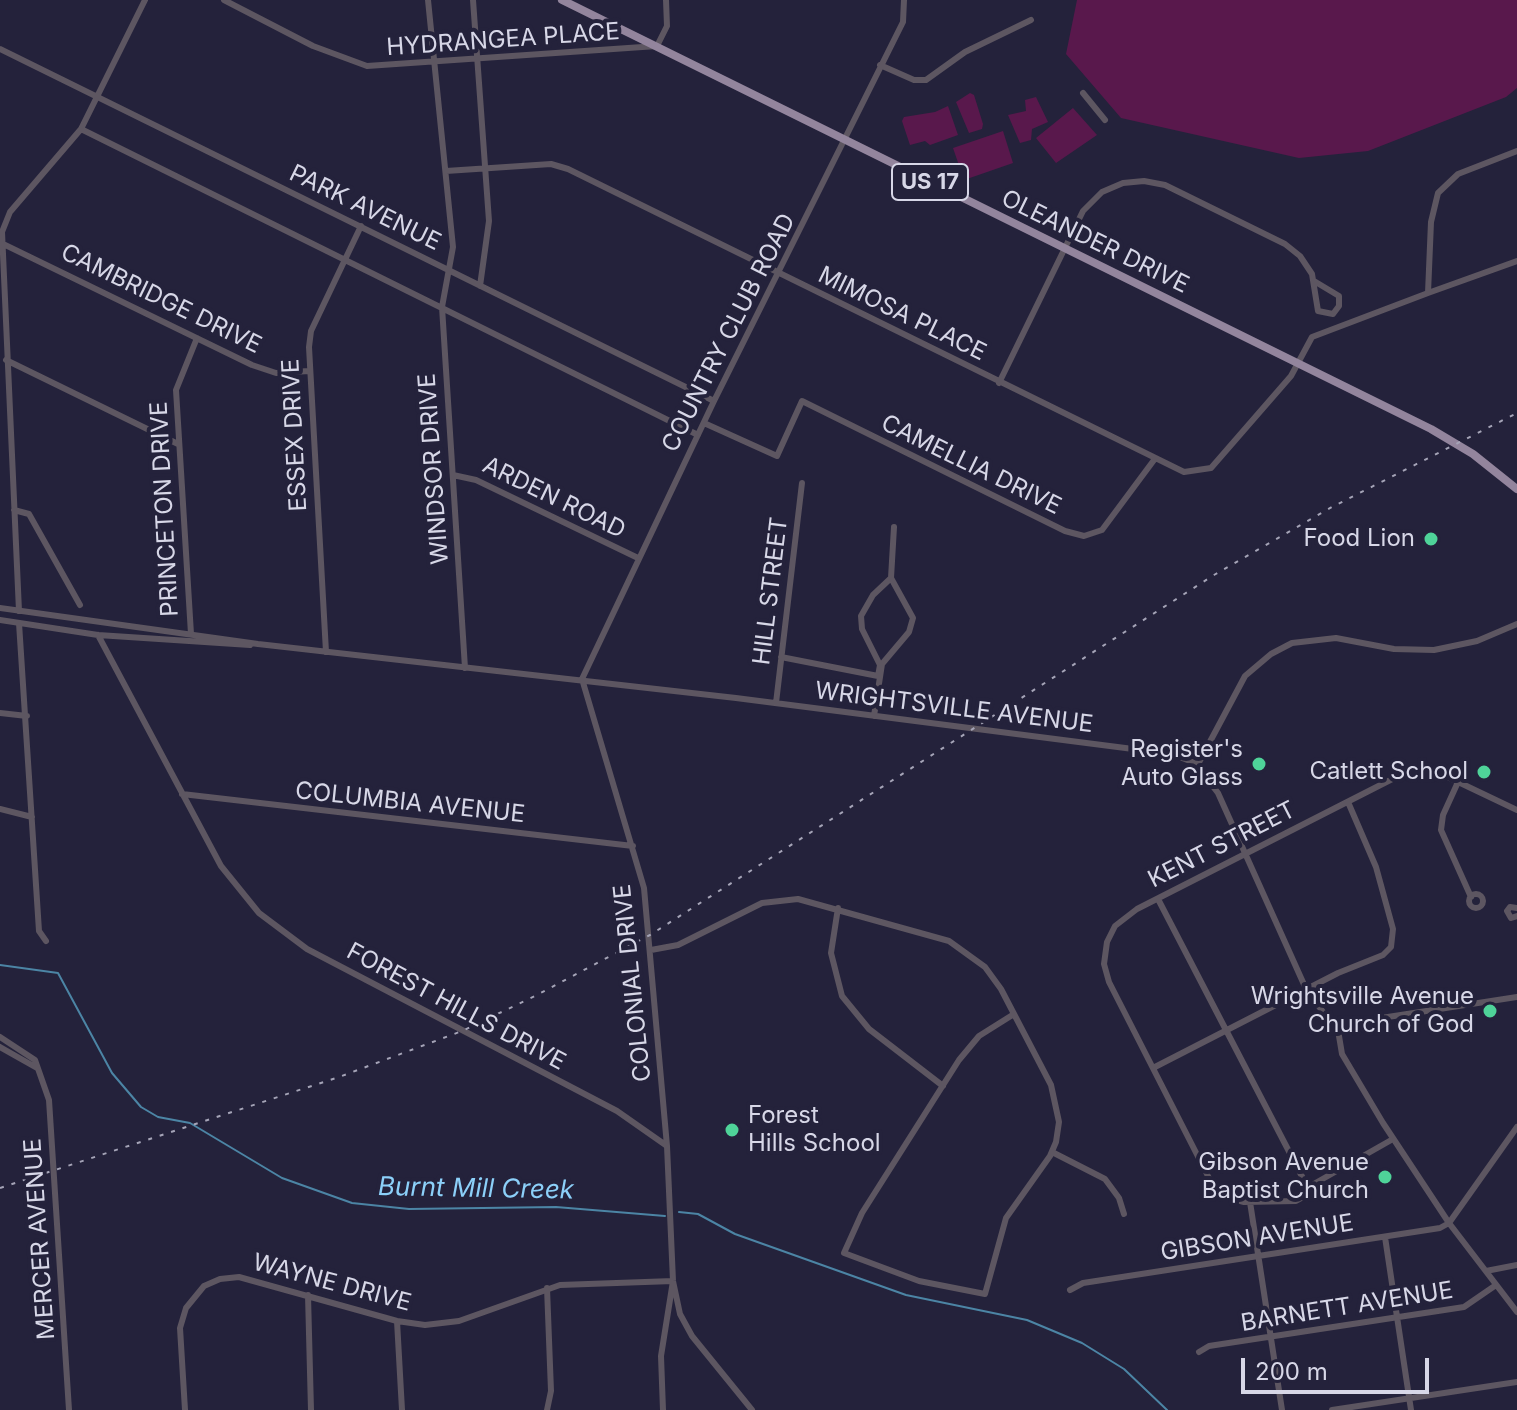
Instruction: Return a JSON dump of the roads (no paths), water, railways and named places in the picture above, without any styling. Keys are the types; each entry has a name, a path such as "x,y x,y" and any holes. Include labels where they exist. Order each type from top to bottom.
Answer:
{"main road":[{"name":"OLEANDER DRIVE","path":"562,0 1445,437 1517,489"}],"street":[{"path":"19,611 1,243 10,212 81,129 145,0"},
{"name":"HYDRANGEA PLACE","path":"224,0 313,46 367,66 436,64 657,46"},
{"name":"WINDSOR DRIVE","path":"428,0 453,247 442,307 465,668"},
{"path":"473,0 489,231 480,286"},
{"path":"657,46 667,26 666,0"},
{"name":"COUNTRY CLUB ROAD","path":"581,681 714,401 905,19 904,0"},
{"path":"880,65 914,80 926,80 965,52 1031,20"},
{"name":"PARK AVENUE","path":"0,49 714,401"},
{"path":"1083,93 1105,120"},
{"path":"81,129 698,435"},
{"path":"1428,293 1431,222 1438,193 1458,174 1517,151"},
{"name":"MIMOSA PLACE","path":"446,171 562,166 1154,460 1184,472 1211,468 1291,376 1308,342 1319,333 1517,261"},
{"path":"999,383 1083,211 1097,196 1123,183 1152,182 1177,190 1285,244 1305,262 1314,281 1318,311 1324,315 1336,312 1339,296 1314,281"},
{"name":"ESSEX DRIVE","path":"326,652 309,371 311,331 361,226"},
{"name":"CAMBRIDGE DRIVE","path":"1,243 267,371 309,371"},
{"name":"PRINCETON DRIVE","path":"191,634 177,384 197,338"},
{"path":"6,360 178,444"},
{"name":"CAMELLIA DRIVE","path":"704,423 777,456 802,401 1065,531 1084,536 1102,530 1154,460"},
{"name":"ARDEN ROAD","path":"453,475 476,480 638,558"},
{"name":"HILL STREET","path":"776,703 802,483"},
{"path":"14,510 29,514 80,605"},
{"path":"878,676 884,660 903,640 912,621 905,598 891,578 894,527"},
{"path":"874,716 880,665 862,629 861,616 873,595 891,578"},
{"name":"WRIGHTSVILLE AVENUE","path":"0,608 258,644 776,703 1152,750 1185,758 1197,766"},
{"name":"WRIGHTSVILLE AVENUE","path":"0,620 98,635 233,646 258,644"},
{"path":"19,623 39,931 46,941"},
{"path":"1517,624 1477,641 1434,650 1394,649 1327,638 1303,640 1276,651 1241,682 1197,766 1218,793 1306,989 1321,1013 1337,1024 1517,997"},
{"name":"FOREST HILLS DRIVE","path":"98,635 229,877 259,913 285,935 617,1111 667,1146"},
{"path":"781,657 878,676"},
{"name":"COLONIAL DRIVE","path":"581,681 644,888 667,1146"},
{"path":"0,713 27,716"},
{"name":"KENT STREET","path":"1153,1068 1107,976 1107,942 1122,919 1408,771 1427,768 1458,782"},
{"path":"1471,897 1441,830 1443,815 1458,782 1517,810"},
{"name":"COLUMBIA AVENUE","path":"182,794 633,846"},
{"path":"1348,802 1376,867 1393,929 1391,947 1383,955 1306,989 1153,1068 1211,1182 1227,1198 1250,1202 1296,1201 1393,1139"},
{"path":"0,809 32,817"},
{"path":"651,950 678,945 770,901 798,899 838,908 961,947 989,971 1014,1014 1057,1103 1059,1122 1052,1152 1006,1218 985,1294 919,1281 844,1253 862,1213 943,1086 979,1036 1014,1014"},
{"path":"1158,899 1309,1190"},
{"path":"1517,908 1510,907 1507,913 1513,918 1517,916"},
{"path":"838,908 831,953 842,996 869,1029 943,1086"},
{"path":"1337,1024 1342,1054 1393,1139 1449,1223 1517,1312"},
{"name":"MERCER AVENUE","path":"0,1037 29,1055 49,1100 69,1410"},
{"path":"0,1047 37,1068"},
{"path":"1449,1223 1517,1127"},
{"path":"667,1146 673,1281 680,1314 689,1331 752,1410"},
{"path":"1052,1152 1105,1179 1119,1198 1124,1214"},
{"path":"1250,1202 1282,1410"},
{"name":"GIBSON AVENUE","path":"1070,1290 1083,1283 1431,1230 1449,1223"},
{"path":"1385,1237 1411,1410"},
{"path":"1486,1271 1517,1265"},
{"name":"WAYNE DRIVE","path":"185,1410 181,1324 188,1303 200,1290 220,1279 239,1277 397,1321 446,1324 547,1288 673,1281"},
{"path":"663,1410 661,1356 673,1281"},
{"name":"BARNETT AVENUE","path":"1199,1352 1209,1346 1464,1307 1496,1285"},
{"path":"547,1288 551,1379 547,1410"},
{"path":"308,1295 311,1410"},
{"path":"397,1321 402,1410"},
{"path":"1332,1410 1517,1382"}],"waterway":[{"name":"Burnt Mill Creek","path":"0,965 58,973 112,1073 141,1107 158,1117 190,1123 282,1178 352,1203 409,1209 556,1207 665,1216"},
{"name":"Burnt Mill Creek","path":"679,1212 698,1214 735,1234 906,1295 1027,1320 1082,1343 1124,1369 1167,1410"}],"railway":[{"path":"0,1188 339,1077 462,1031 535,996 650,935 1214,575 1332,507 1517,413"}],"place":[{"name":"Food Lion","path":"1431,539"},
{"name":"Register's Auto Glass","path":"1259,764"},
{"name":"Catlett School","path":"1484,772"},
{"name":"Wrightsville Avenue Church of God","path":"1490,1011"},
{"name":"Forest Hills School","path":"732,1130"},
{"name":"Gibson Avenue Baptist Church","path":"1385,1177"}]}
